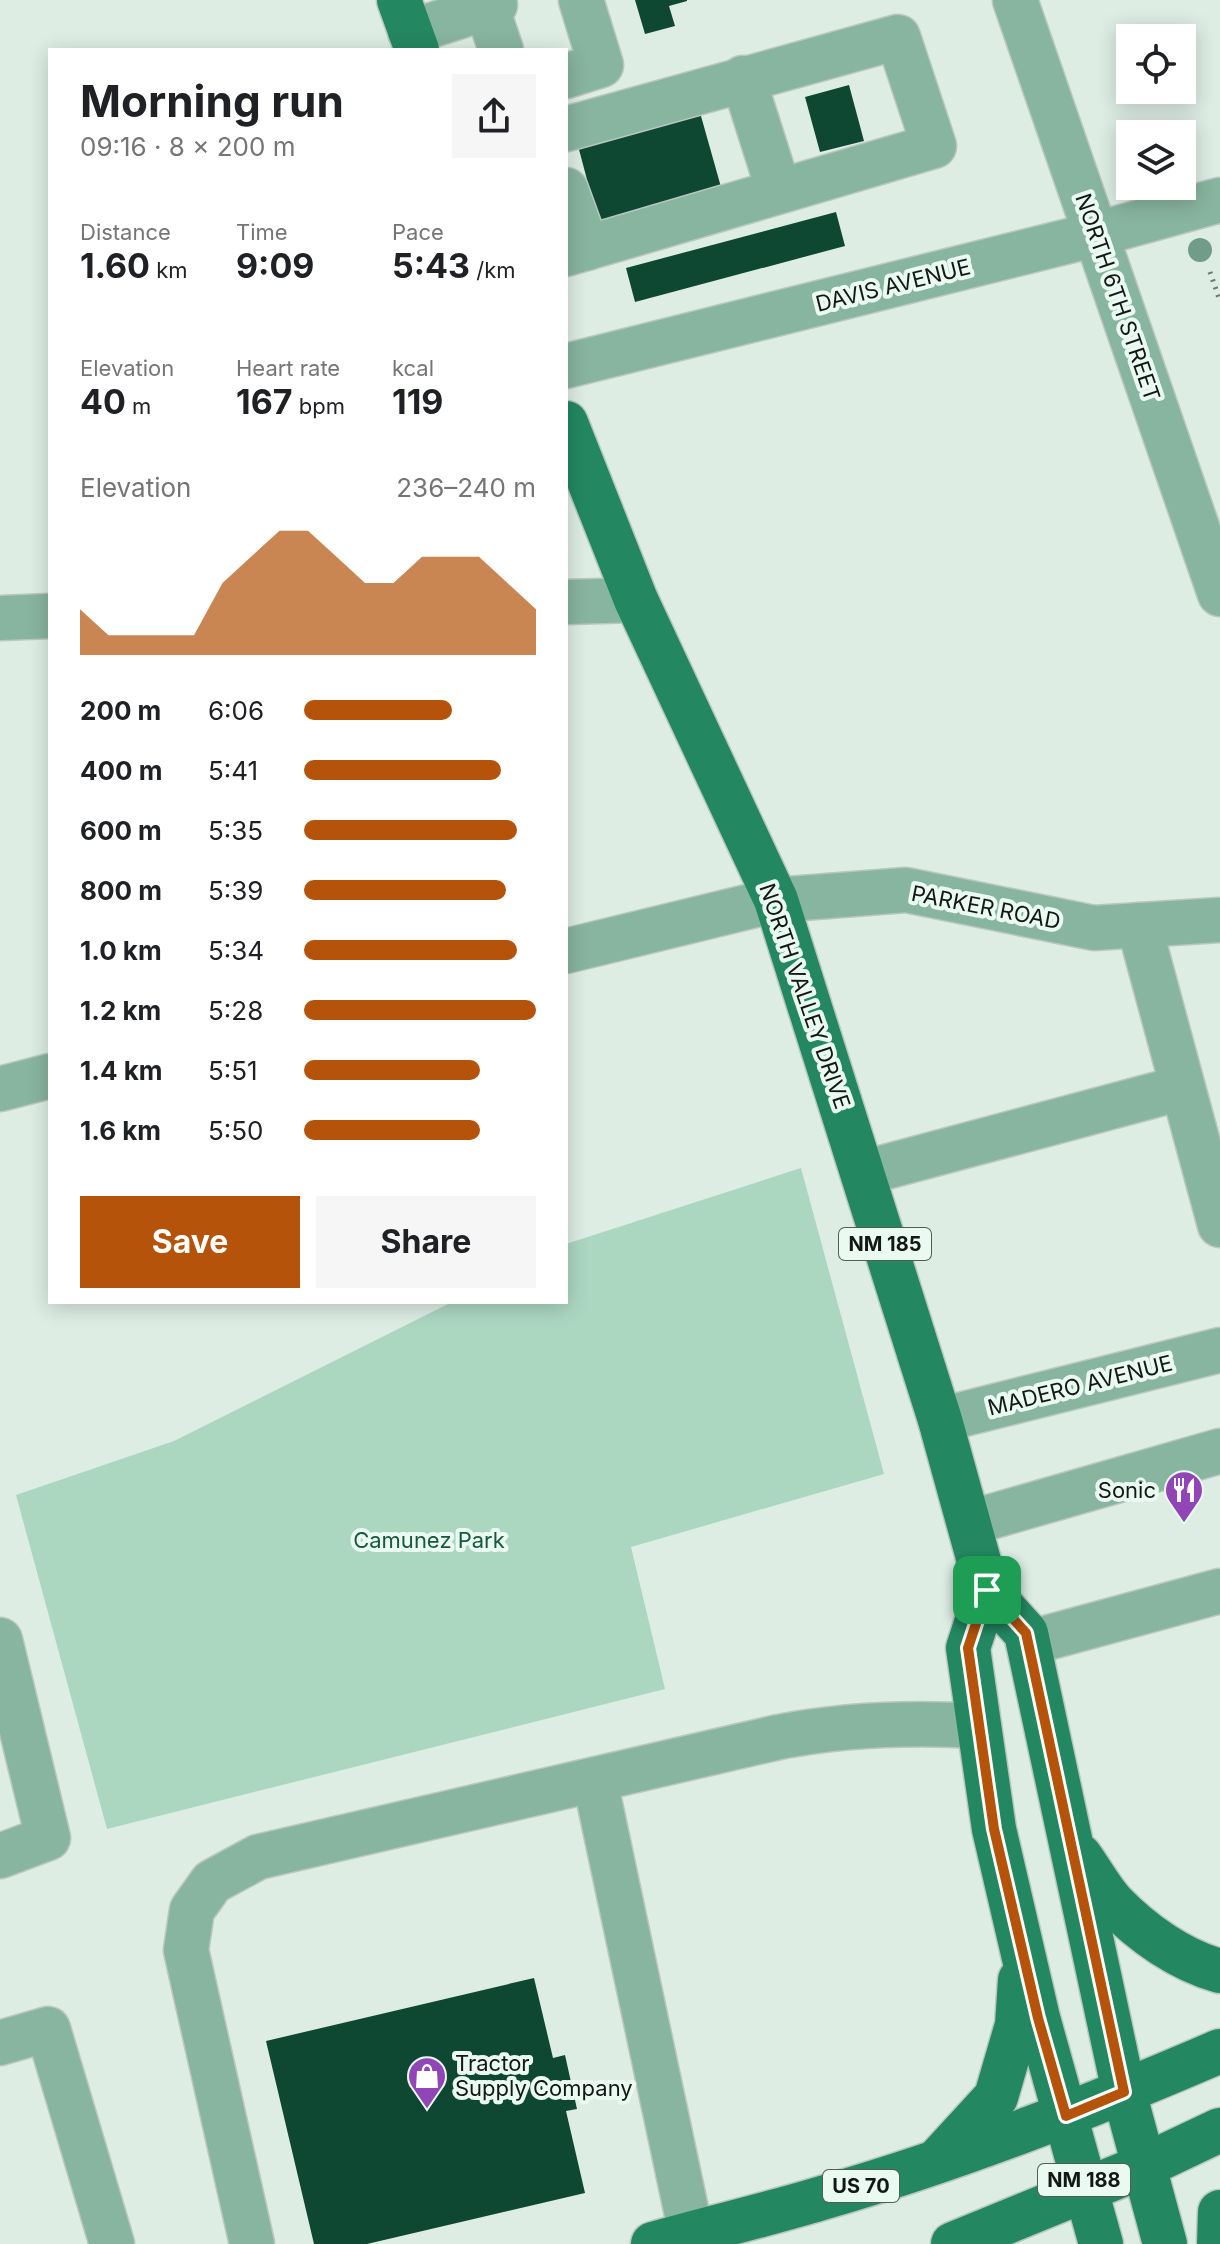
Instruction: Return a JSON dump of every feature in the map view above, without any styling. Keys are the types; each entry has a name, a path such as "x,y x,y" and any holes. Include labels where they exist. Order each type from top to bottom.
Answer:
{"main road":[{"name":"NORTH VALLEY DRIVE","path":"568,428 636,600 776,900 940,1420 987,1590 1026,1633 1124,2092 1165,2244"},
{"path":"987,1590 968,1648 994,1829 1021,1950 1066,2116"},
{"path":"1070,1842 1113,1902 1180,1956 1220,1971"},
{"path":"935,2162 996,2097 1017,2025 1021,1950"},
{"name":"US 70","path":"672,2238 822,2198 935,2162 1066,2116 1220,2051"},
{"name":"NM 188","path":"1066,2116 1101,2244"},
{"path":"970,2238 1087,2191 1220,2130"},
{"path":"1219,2244 1220,2212"},
{"path":"970,2238 1043,2244"}],"street":[{"path":"568,75 601,65 581,0"},
{"name":"NORTH 6TH STREET","path":"1015,0 1220,594"},
{"path":"409,27 488,4 500,48"},
{"path":"568,128 898,37 934,146 576,251 568,202"},
{"path":"743,78 779,191"},
{"name":"DAVIS AVENUE","path":"568,366 1097,234 1220,200"},
{"path":"568,602 636,600"},
{"path":"0,618 48,616"},
{"name":"PARKER ROAD","path":"568,951 776,900 906,890 1094,928 1220,920"},
{"path":"1139,925 1220,1225"},
{"path":"0,1089 48,1077"},
{"path":"863,1173 1181,1088"},
{"name":"MADERO AVENUE","path":"940,1420 1220,1350"},
{"path":"969,1523 1220,1451"},
{"path":"1028,1643 1220,1591"},
{"path":"0,1640 48,1838 0,1856"},
{"path":"252,2244 186,1950 192,1910 212,1882 258,1857 831,1727 928,1723 979,1726"},
{"path":"595,1781 672,2238"},
{"path":"0,2043 48,2029 112,2244"}],"path":[{"path":"1210,272 1220,301"}],"green space":[{"name":"Camunez Park","path":"801,1168 884,1474 631,1547 665,1689 107,1829 16,1495 174,1441 448,1304 568,1304 568,1243"}],"building":[{"path":"635,0 687,1 669,6 675,26 645,34"},
{"path":"849,85 864,141 820,152 805,97"},
{"path":"699,109 721,187 598,221 577,142"},
{"path":"836,212 845,246 635,302 626,268"},
{"name":"Tractor Supply Company","path":"534,1978 553,2058 565,2055 577,2109 566,2111 585,2193 367,2244 314,2244 266,2041"}],"place":[{"name":"Sonic","path":"1184,1524"},
{"name":"Tractor Supply Company","path":"427,2110"}],"route":[{"path":"987,1590 1026,1633 1124,2092 1066,2116 1038,2018 994,1829 968,1648 987,1590"}]}
